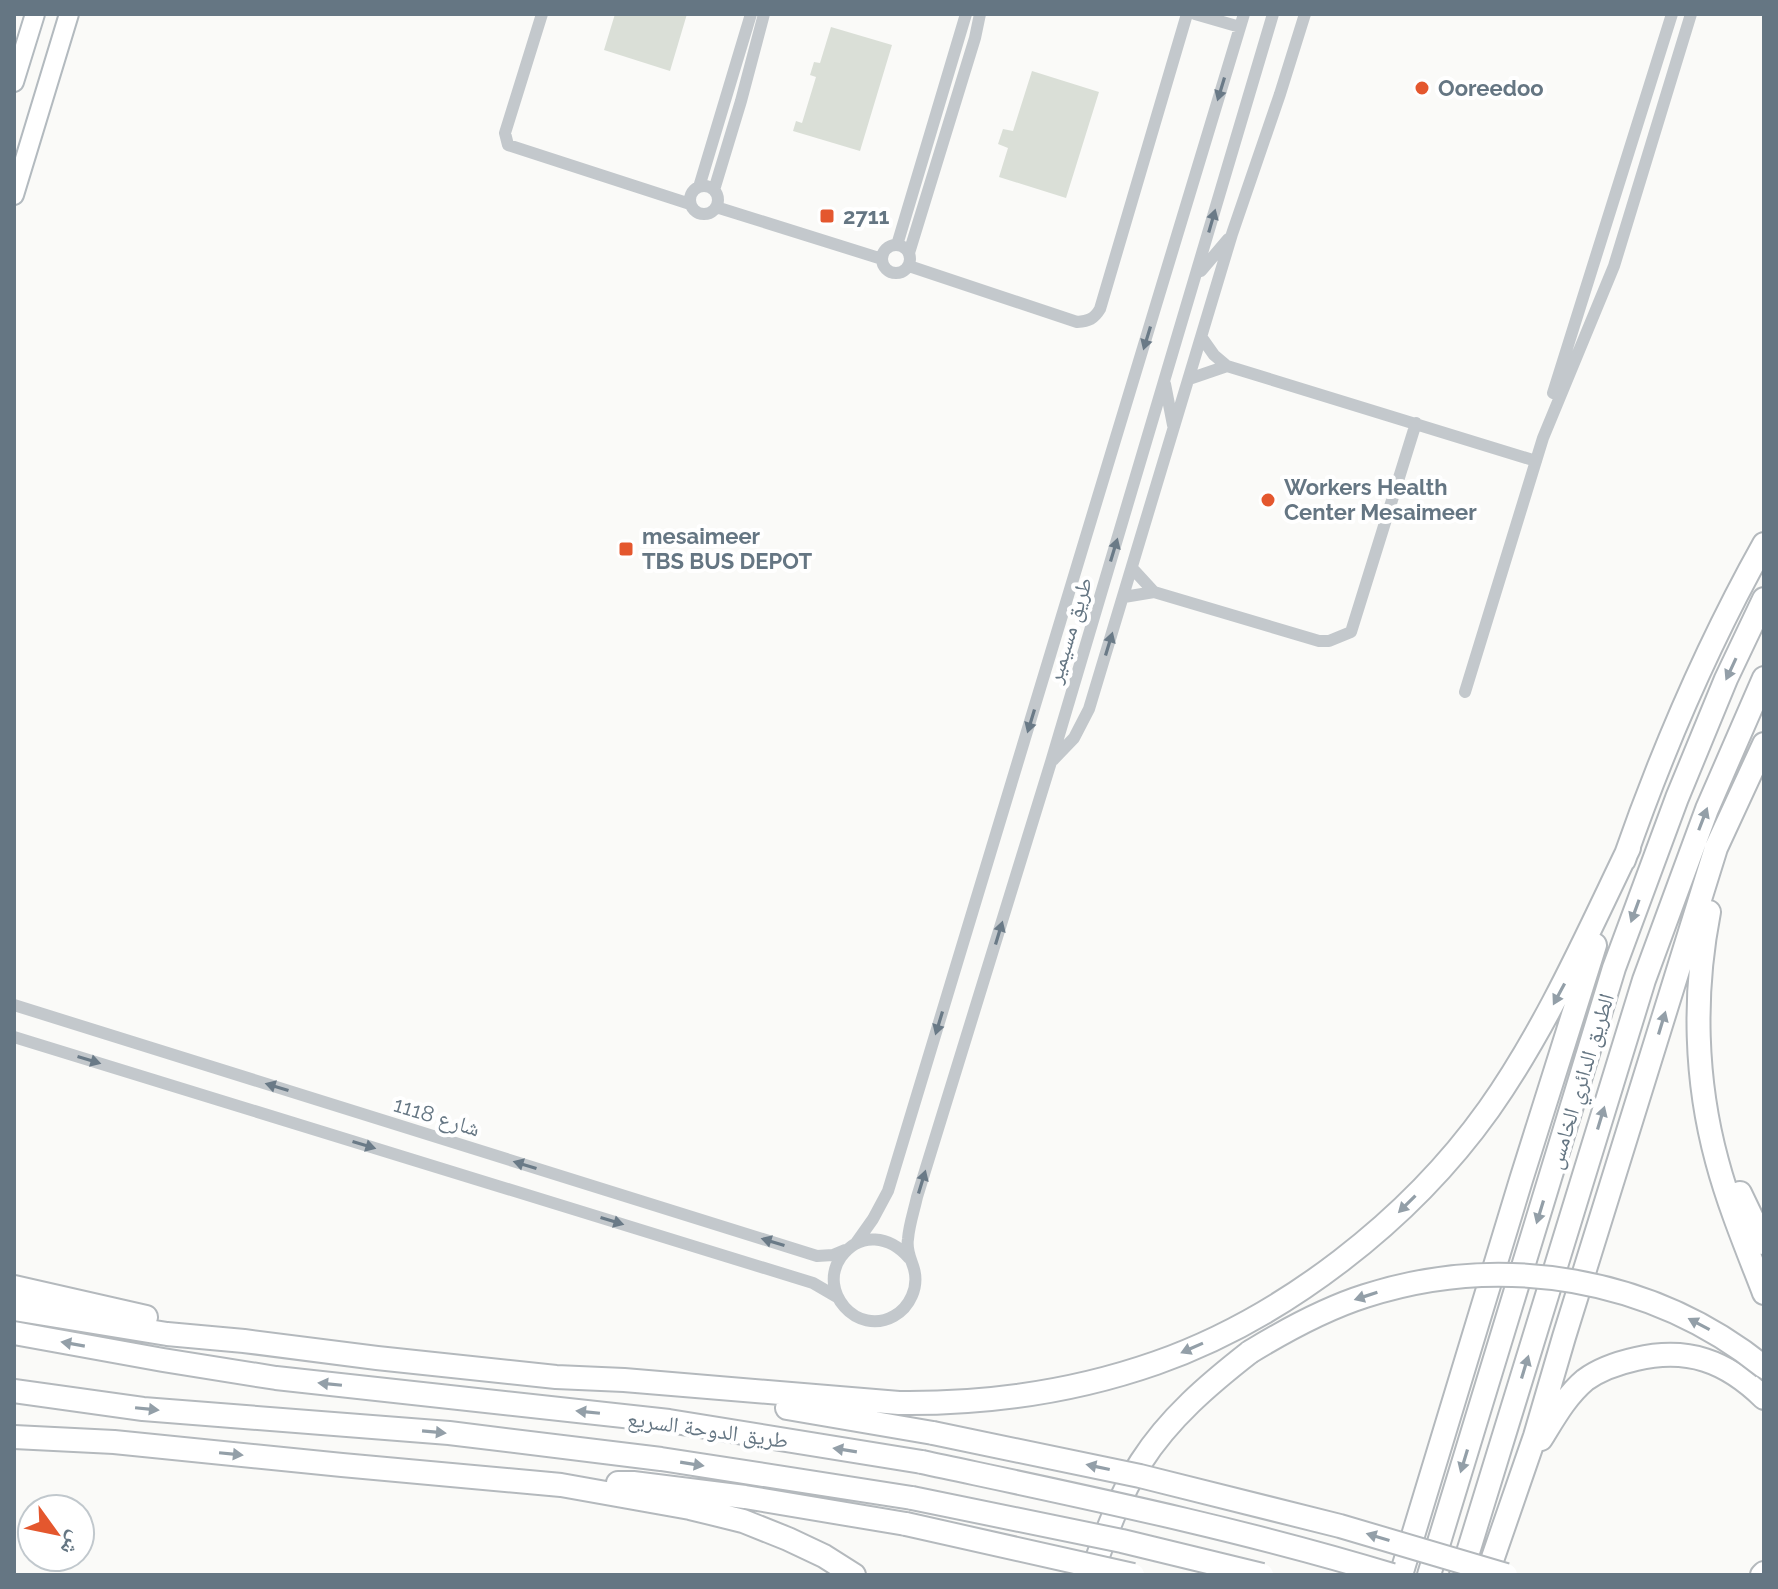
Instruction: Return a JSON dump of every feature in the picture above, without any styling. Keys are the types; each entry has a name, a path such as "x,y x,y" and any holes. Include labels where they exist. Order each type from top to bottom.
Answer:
{"highway":[{"path":"1401,1575 1521,1180 1629,848 1701,667 1764,544"},
{"name":"الطريق الدائري الخامس","path":"1429,1575 1614,968 1677,798 1726,679 1764,599"},
{"name":"الطريق الدائري الخامس","path":"1461,1575 1644,980 1707,809 1764,678"},
{"path":"1487,1575 1535,1436 1716,848 1764,744"},
{"path":"1754,766 1711,899 1702,946 1698,1020 1703,1082 1717,1163 1764,1293"},
{"path":"14,1309 167,1334 377,1358 556,1377 899,1403 987,1401 1098,1380 1156,1363 1243,1324 1335,1266 1404,1207 1455,1153 1515,1070 1565,982 1629,848"},
{"path":"1703,1082 1728,1161 1764,1243"},
{"path":"1091,1575 1111,1521 1140,1463 1193,1400 1250,1352 1293,1326 1363,1296 1418,1282 1467,1275 1535,1275 1584,1283 1621,1291 1654,1303 1717,1333 1764,1367"},
{"path":"14,1287 244,1341"},
{"name":"طريق الدوحة السريع","path":"14,1333 276,1378 669,1421 922,1462 1146,1511 1392,1575"},
{"path":"1495,1551 1539,1443 1565,1401 1585,1381 1604,1369 1657,1354 1685,1355 1706,1359 1723,1367 1764,1398"},
{"path":"624,1380 933,1433 1140,1476 1340,1526 1506,1575"},
{"name":"طريق الدوحة السريع","path":"14,1391 143,1409 449,1433 661,1459 912,1498 1122,1541 1262,1575"},
{"path":"14,1424 114,1442"},
{"path":"14,1437 114,1442 561,1485 690,1508 743,1521 824,1556 854,1575"},
{"path":"561,1485 633,1483 745,1497 906,1524 1133,1575"}],"street":[{"path":"14,82 35,14"},
{"path":"14,195 69,14"},
{"path":"542,14 505,133 508,145 690,204"},
{"path":"699,187 707,186 718,197 713,211 704,215 695,212 690,204 691,194 699,187 751,14"},
{"path":"714,190 764,14"},
{"path":"966,14 905,255 902,272 893,273 885,268 882,259 887,249 905,255 1077,322 1096,317 1100,309 1187,14"},
{"path":"905,255 980,14"},
{"path":"1195,14 1242,21"},
{"name":"طريق مسيمير","path":"909,1258 907,1241 917,1197 1051,762 1273,14"},
{"path":"1051,762 1074,738 1085,719 1232,234 1305,14"},
{"path":"1543,438 1546,416 1672,14"},
{"path":"1465,692 1543,438 1614,266 1691,14"},
{"name":"طريق مسيمير","path":"852,1246 873,1219 888,1191 1242,21"},
{"path":"716,207 882,259"},
{"path":"1196,276 1232,234"},
{"path":"1202,338 1227,366 1536,461"},
{"path":"1189,379 1227,366"},
{"path":"1165,382 1174,428"},
{"path":"1124,597 1154,592 1319,641 1329,641 1351,632 1416,423"},
{"path":"1132,568 1154,592"},
{"name":"شارع 1118","path":"14,1005 817,1256 833,1255 852,1246"},
{"path":"14,1037 813,1283 837,1297"},
{"path":"879,1239 891,1242 909,1258 914,1270 912,1297 893,1317 867,1321 844,1308 833,1284 834,1271 839,1259 852,1246 879,1239"}],"shaded area":[{"path":"615,14 687,14 670,71 604,50"},
{"path":"831,27 892,45 860,151 793,131 796,121 802,123 816,77 810,75 814,62 820,63"},
{"path":"1032,71 1099,92 1066,198 999,177 1008,148 998,144 1003,129 1013,131"}],"place":[{"name":"Ooreedoo","path":"1422,88"},
{"name":"2711","path":"827,216"},
{"name":"Workers Health Center Mesaimeer","path":"1268,500"},
{"name":"mesaimeer TBS BUS DEPOT","path":"626,549"}]}
